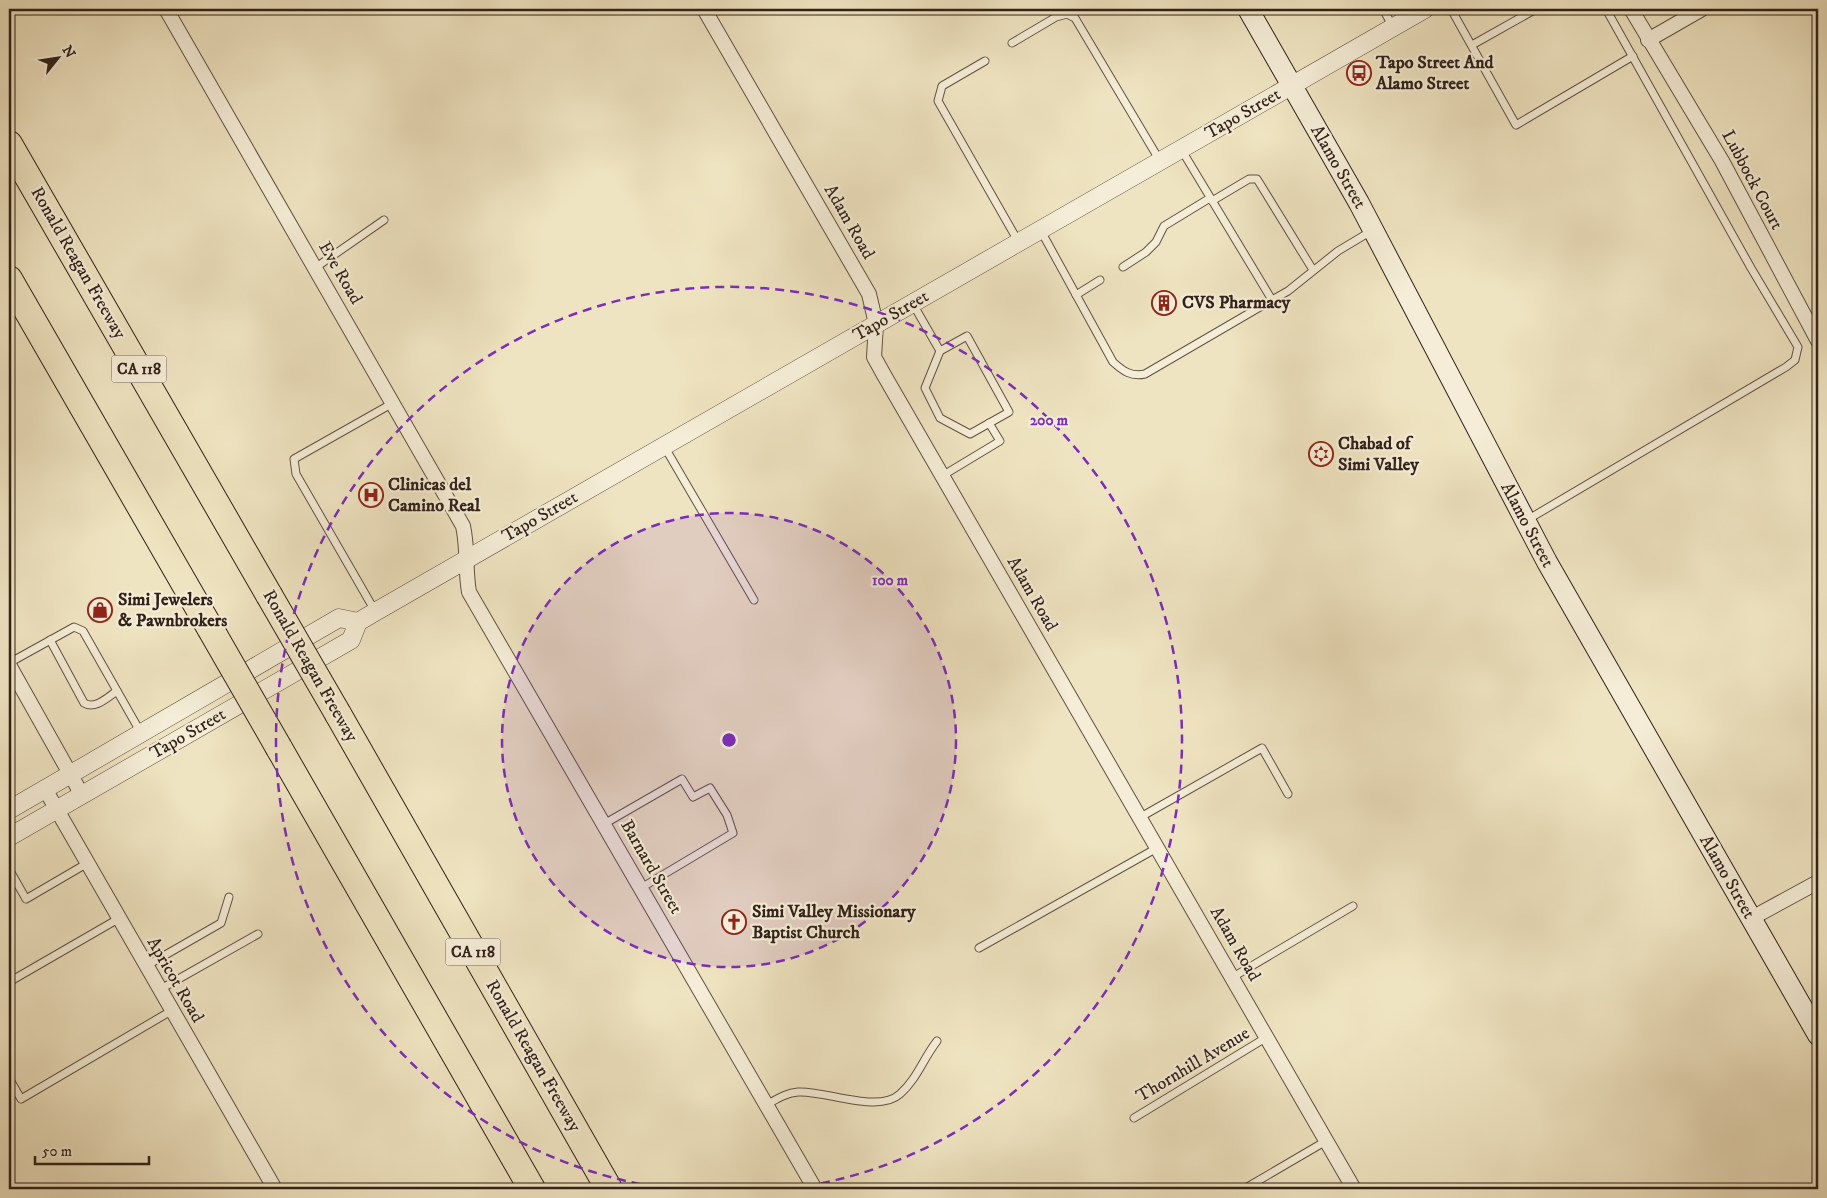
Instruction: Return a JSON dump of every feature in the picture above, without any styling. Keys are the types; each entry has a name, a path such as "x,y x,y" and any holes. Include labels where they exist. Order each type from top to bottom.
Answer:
{"highway":[{"name":"Ronald Reagan Freeway","path":"9,144 609,1189"},
{"path":"9,279 532,1189"}],"main road":[{"name":"Alamo Street","path":"1248,9 1373,230 1524,521 1818,1035"}],"street":[{"name":"Eve Road","path":"166,9 463,526 467,547 465,560"},
{"name":"Adam Road","path":"704,9 869,294 876,324 874,357 1354,1189"},
{"name":"Tapo Street","path":"9,837 351,640 358,622 375,612 1425,9"},
{"name":"Lubbock Court","path":"1631,9 1722,160 1818,342"},
{"path":"1648,40 1702,9"},
{"name":"Barnard Street","path":"465,560 469,592 815,1189"},
{"name":"Tapo Street","path":"9,810 339,618 358,622"},
{"path":"9,664 82,795"},
{"name":"Apricot Road","path":"45,789 86,864 275,1189"},
{"path":"1750,919 1818,882"}],"lane":[{"path":"1383,9 1393,27"},
{"path":"1451,9 1516,125 1633,56"},
{"path":"1472,45 1536,9"},
{"path":"1524,521 1786,367 1795,360 1798,346 1751,268 1606,9"},
{"path":"1012,43 1056,17 1067,14 1075,18 1160,161"},
{"path":"985,61 942,86 938,101 1019,242"},
{"path":"1181,149 1272,300"},
{"path":"1123,267 1146,252 1156,242 1164,226 1249,179 1257,180 1313,270"},
{"path":"315,268 384,220"},
{"path":"1040,230 1113,362 1125,373 1138,375 1145,374 1272,300 1338,251 1373,230"},
{"path":"1076,295 1100,280"},
{"path":"913,304 940,350"},
{"path":"967,336 1009,412 970,434 940,418 926,388 940,350 967,336"},
{"path":"375,612 296,474 294,459 393,403"},
{"path":"942,476 1000,441 989,423"},
{"path":"664,446 754,600"},
{"path":"9,664 74,627 79,628 83,631 142,734"},
{"path":"50,640 84,703 94,706 118,691"},
{"path":"1139,818 1262,748 1288,794"},
{"path":"604,824 682,780 694,797 710,788 727,815 733,833 641,888"},
{"path":"978,948 1157,848"},
{"path":"9,869 26,900 86,864"},
{"path":"145,966 221,923 229,897"},
{"path":"1233,977 1354,906"},
{"path":"9,982 118,919"},
{"path":"159,990 258,934"},
{"path":"9,1078 21,1099 171,1011"},
{"name":"Thornhill Avenue","path":"1134,1118 1268,1037"},
{"path":"766,1104 786,1094 800,1092 880,1102 898,1096 916,1077 922,1062 936,1041"},
{"path":"1244,1189 1326,1141"}],"place":[{"name":"Tapo Street And Alamo Street","path":"1359,73"},
{"name":"CVS Pharmacy","path":"1164,303"},
{"name":"Chabad of Simi Valley","path":"1321,454"},
{"name":"Clinicas del Camino Real","path":"371,495"},
{"name":"Simi Jewelers & Pawnbrokers","path":"100,610"},
{"name":"Simi Valley Missionary Baptist Church","path":"734,922"}]}
